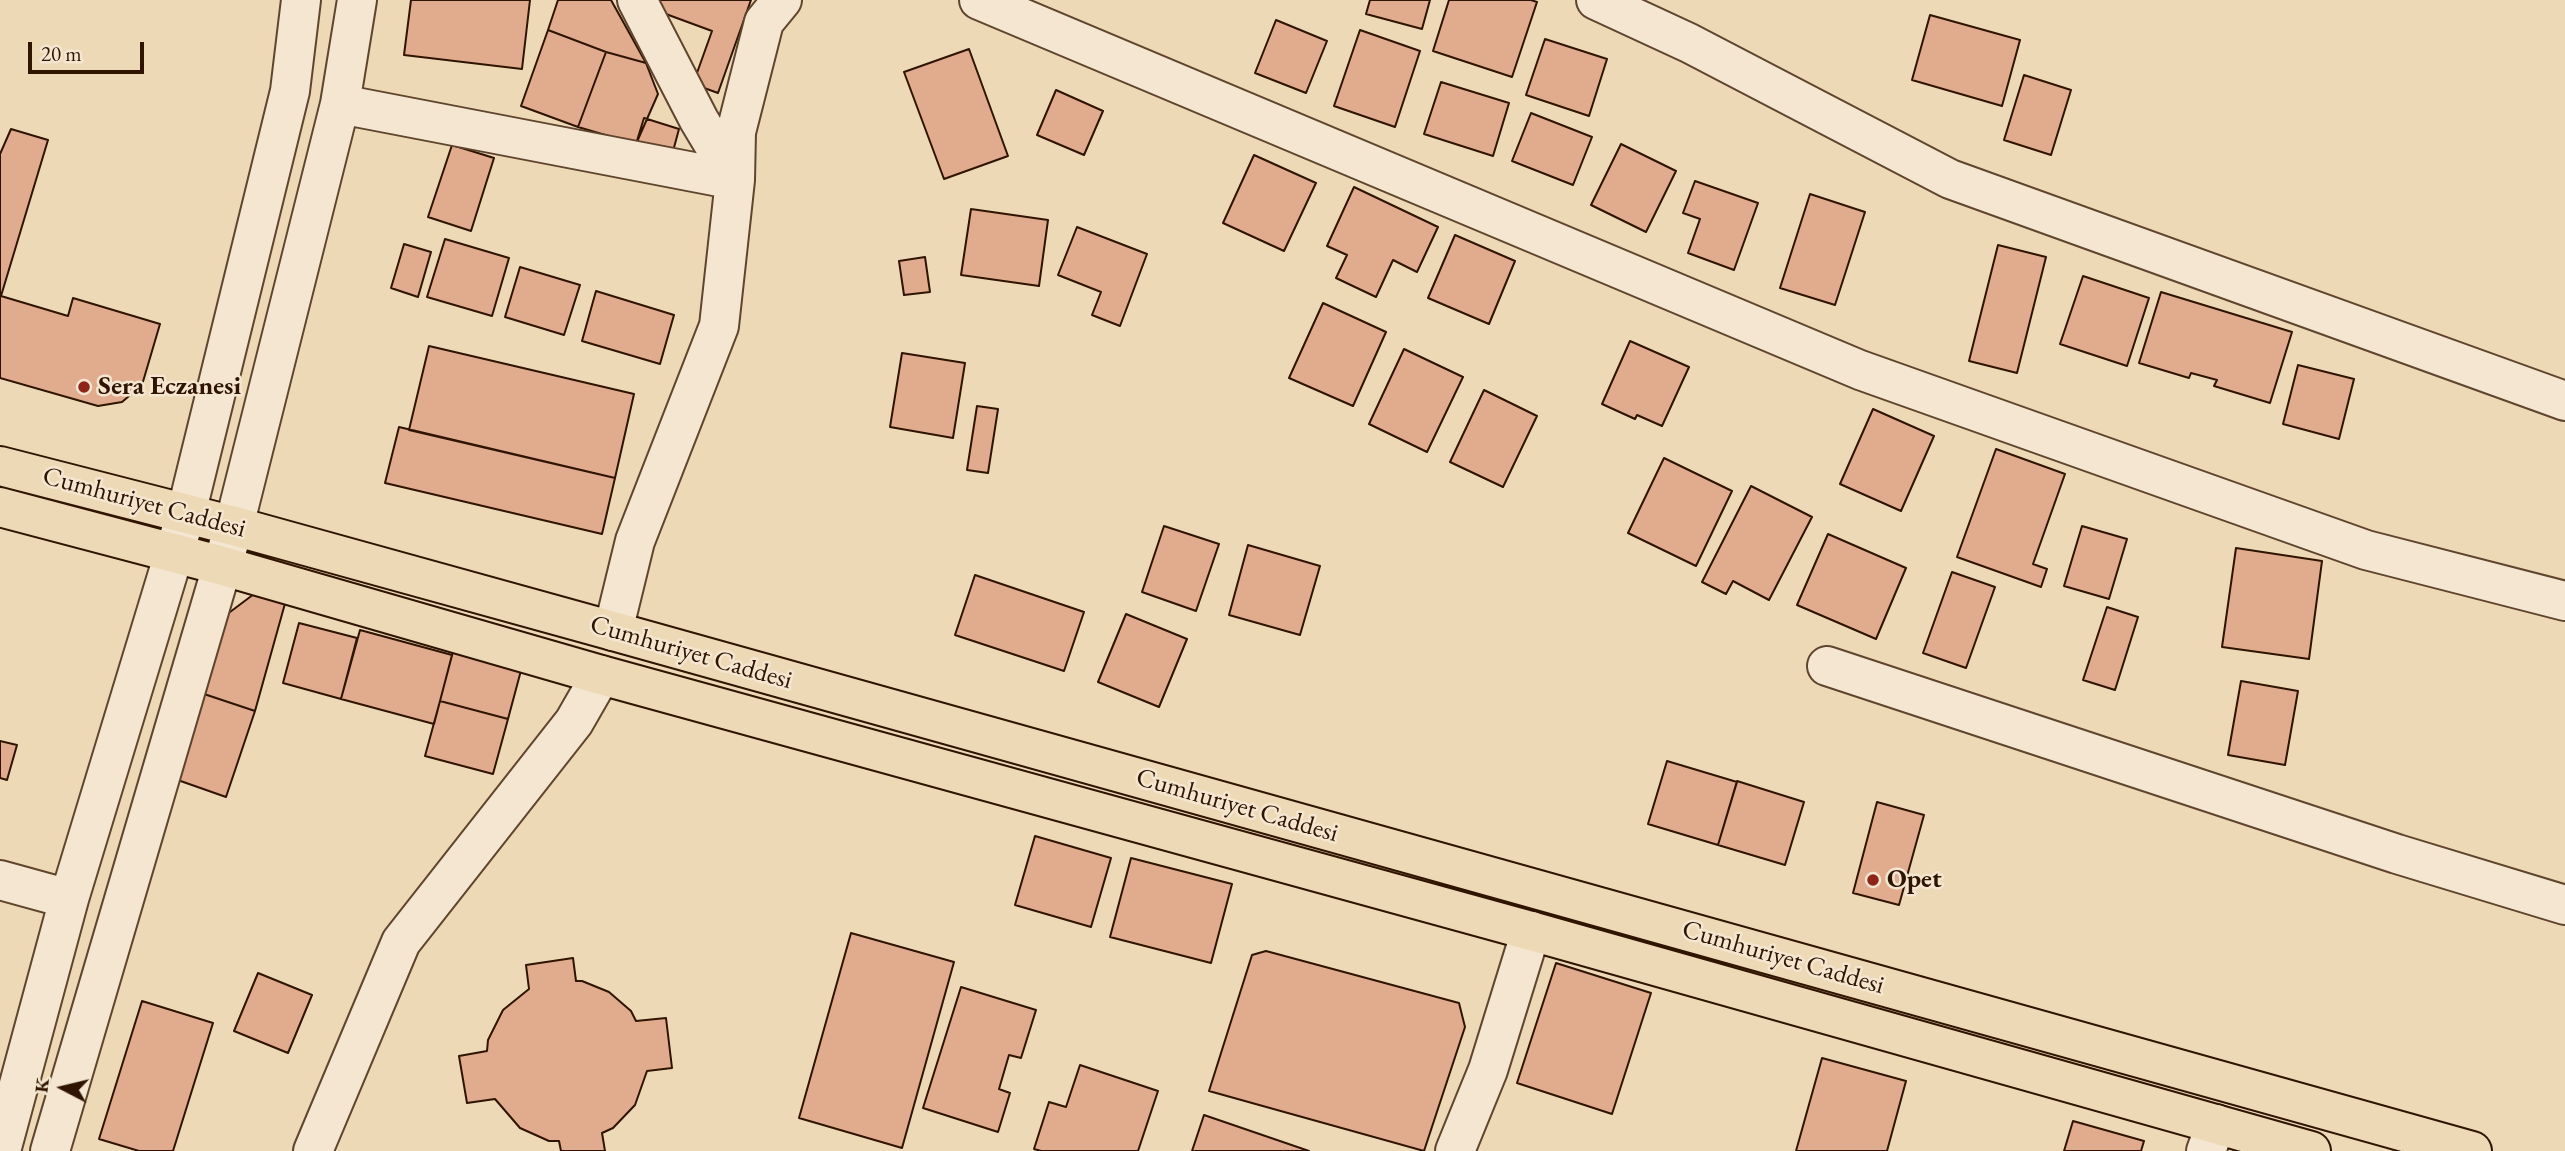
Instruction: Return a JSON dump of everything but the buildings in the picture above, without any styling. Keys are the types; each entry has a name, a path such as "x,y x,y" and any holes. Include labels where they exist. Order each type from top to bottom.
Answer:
{"main road":[{"name":"Cumhuriyet Caddesi","path":"0,466 234,526 2472,1151"},
{"name":"Cumhuriyet Caddesi","path":"0,507 223,566 601,675 1531,931 2211,1138 2311,1151"}],"street":[{"path":"1,1151 69,899 186,514 290,91 301,0"},
{"path":"50,1151 234,526 340,104 357,0"},
{"path":"637,0 699,120 735,180"},
{"path":"612,631 635,541 719,326 735,180 736,132 764,22 782,0"},
{"path":"979,0 1860,370 2366,550 2565,601"},
{"path":"1596,0 1689,43 1950,179 2565,401"},
{"path":"340,104 735,180"},
{"path":"1827,666 2397,854 2565,905"},
{"path":"313,1151 401,942 574,722 601,675"},
{"path":"0,880 69,899"},
{"path":"1455,1151 1488,1070 1531,931"}],"place":[{"name":"Sera Eczanesi","path":"84,387"},
{"name":"Opet","path":"1873,880"}]}
